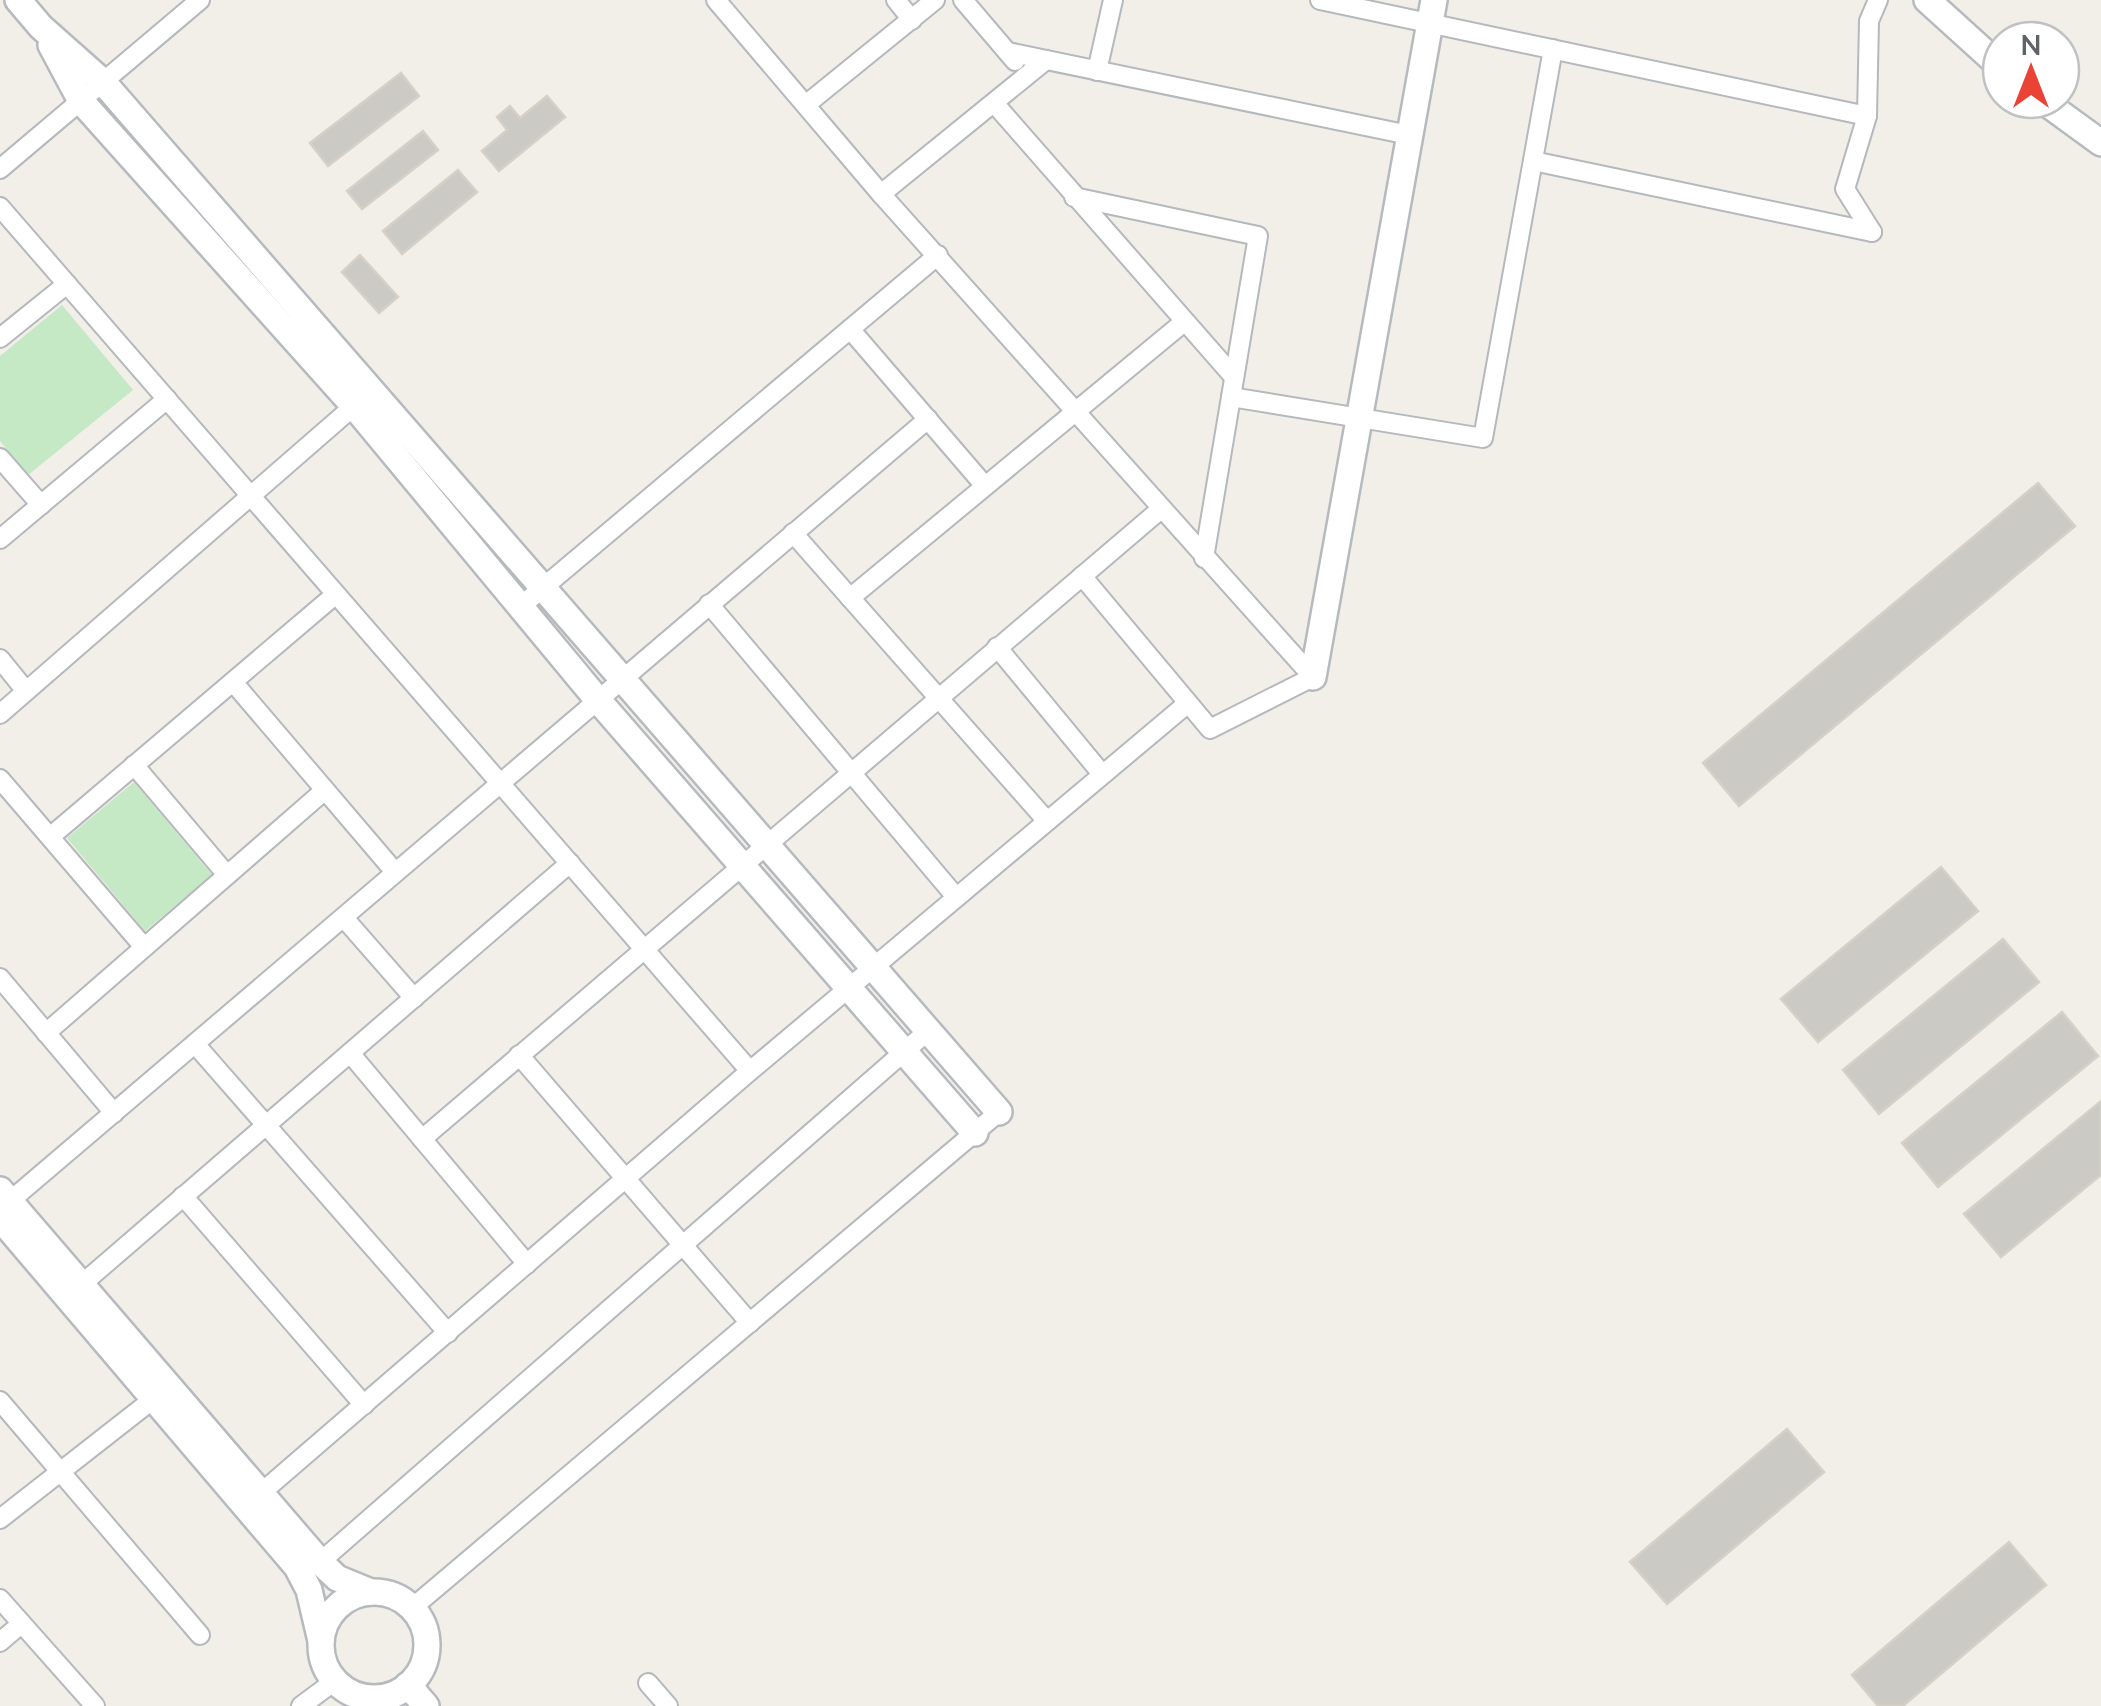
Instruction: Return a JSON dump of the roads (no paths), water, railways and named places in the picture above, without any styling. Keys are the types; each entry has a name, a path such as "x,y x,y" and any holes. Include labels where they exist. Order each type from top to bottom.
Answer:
{"street":[{"path":"18,0 41,28 103,82 362,399 520,606 597,699 975,1133"},
{"path":"0,169 200,0"},
{"path":"716,0 881,194 1313,677"},
{"path":"896,0 912,20"},
{"path":"808,104 935,0"},
{"path":"963,0 1027,76"},
{"path":"1097,71 1114,0"},
{"path":"1320,0 1431,12 1553,49 1867,116"},
{"path":"1533,161 1872,232 1845,189 1867,116 1868,21 1878,0"},
{"path":"1926,0 1981,49"},
{"path":"1313,677 1431,12"},
{"path":"41,28 81,100 545,588 999,1112 412,1608"},
{"path":"1231,397 1483,438 1553,49"},
{"path":"1008,52 1409,136"},
{"path":"881,194 1046,60"},
{"path":"994,103 1234,377"},
{"path":"2069,120 2101,143"},
{"path":"1074,197 1258,236 1204,558"},
{"path":"0,206 750,1071"},
{"path":"520,606 938,255"},
{"path":"0,338 67,284"},
{"path":"850,598 1184,322"},
{"path":"850,329 985,486"},
{"path":"0,540 167,399"},
{"path":"0,714 362,399"},
{"path":"3,1205 928,419"},
{"path":"0,458 41,505"},
{"path":"422,1138 766,841 1162,509"},
{"path":"794,532 1047,821"},
{"path":"1082,576 1210,730 1313,677"},
{"path":"50,837 336,594"},
{"path":"709,604 956,896"},
{"path":"997,647 1102,774"},
{"path":"0,659 26,690"},
{"path":"232,682 395,872"},
{"path":"261,1493 750,1071 1188,702"},
{"path":"134,765 227,875"},
{"path":"0,779 144,947"},
{"path":"46,1033 325,790"},
{"path":"82,1284 570,863"},
{"path":"344,918 414,998"},
{"path":"0,978 114,1113"},
{"path":"320,1562 929,1030"},
{"path":"195,1044 448,1333"},
{"path":"350,1053 527,1264"},
{"path":"519,1055 750,1323"},
{"path":"184,1196 364,1404"},
{"path":"3,1205 82,1284 161,1393 296,1567 309,1590 326,1666 336,1680 364,1696 390,1695 408,1685 420,1672 427,1648 423,1624 412,1608 396,1596 372,1592 337,1578 320,1562 261,1493 161,1393 3,1205"},
{"path":"0,1519 161,1393"},
{"path":"0,1401 200,1635"},
{"path":"322,1641 337,1607 372,1592"},
{"path":"0,1599 95,1706"},
{"path":"0,1642 21,1624"},
{"path":"301,1706 336,1680"},
{"path":"648,1683 668,1706"},
{"path":"408,1685 426,1706"}]}
